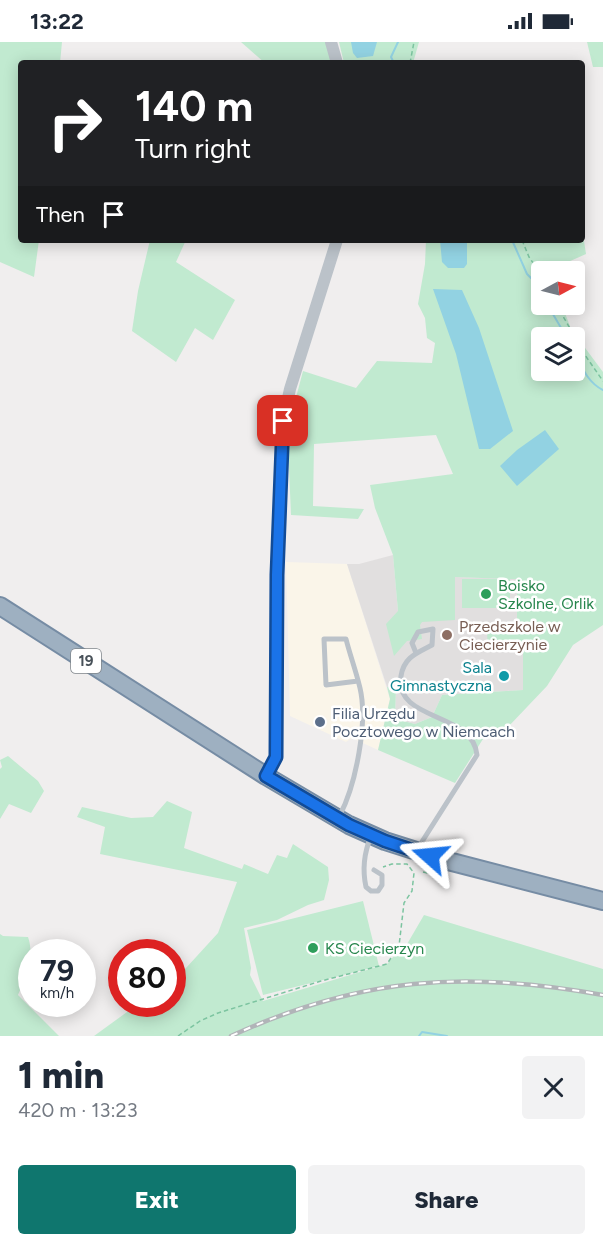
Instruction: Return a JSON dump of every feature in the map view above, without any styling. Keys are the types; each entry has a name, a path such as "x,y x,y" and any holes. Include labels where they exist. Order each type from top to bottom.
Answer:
{"highway":[{"name":"19","path":"0,606 337,819 372,836 464,866 603,901"}],"street":[{"path":"331,42 336,60"},
{"path":"266,776 276,757 277,575 283,421 336,243"}],"lane":[{"path":"416,653 412,644 418,632 433,629 432,645 411,656 403,666 400,684 404,696 414,706 456,726 472,739 477,755 416,851"},
{"path":"337,819 350,794 359,752 361,690 346,639 324,639 326,685 358,681"},
{"path":"364,870 377,869 382,885 378,891 371,891 366,887 364,870 364,856 372,836"}],"path":[{"path":"411,60 414,42"},
{"path":"523,243 532,261"},
{"path":"562,315 603,381"},
{"path":"178,1036 200,1021 218,1013 321,981 387,964 399,946 404,903 412,891 414,873 407,864 402,863 377,869"}],"shaded area":[{"path":"393,555 398,611 455,577 517,579 517,623 513,633 488,650 523,652 524,690 442,695 432,717 415,724 395,719 396,688 387,687 347,564 359,564"},
{"path":"286,562 347,564 390,699 378,750 352,738 346,742 290,716"}],"green space":[{"path":"0,42 62,42 60,60 18,60 18,243 39,243 34,277 0,262"},
{"path":"241,42 326,42 331,60 262,60"},
{"path":"339,42 419,42 414,60 343,60"},
{"path":"587,42 603,42 603,67 593,67"},
{"path":"149,243 185,243 176,262 235,300 213,340 195,328 176,362 132,331 138,291"},
{"path":"426,243 584,243 586,254 570,261 531,261 531,315 566,315 570,327 531,327 531,381 585,381 585,348 603,372 603,625 573,645 547,686 506,729 493,732 483,739 455,783 378,750 390,699 387,687 396,688 395,719 415,724 432,717 442,695 523,690 523,652 488,651 487,632 513,633 517,623 517,579 510,579 510,608 462,608 462,579 509,579 455,577 455,620 422,622 420,625 422,639 407,641 394,656 386,624 398,611 393,555 375,508 370,485 453,474 436,435 314,444 313,506 364,509 358,519 291,515 289,424 303,371 356,388 377,361 432,363 435,343 427,338 425,318 418,304 425,264"},
{"path":"8,756 38,781 44,791 31,813 9,804 0,819 0,769 2,767 0,760"},
{"path":"167,801 192,812 184,848 242,869 244,864 268,874 277,855 287,858 293,844 328,867 329,880 324,900 277,920 244,928 251,968 250,975 263,1001 387,964 403,951 424,915 603,969 603,1036 94,1036 120,1017 186,1017 186,968 218,933 237,882 100,854 105,827 77,817 82,807 131,818 153,817"},
{"name":"KS Ciecierzyn","path":"363,901 379,966 263,995 247,930"},
{"path":"0,934 28,937 29,939 18,939 18,1017 40,1017 59,1036 0,1036"}],"water":[{"path":"351,42 377,42 373,56 357,58 353,53"},
{"path":"440,243 467,243 467,264 464,268 448,268 442,262"},
{"path":"433,289 462,290 479,328 513,431 490,449 479,449 456,354"},
{"path":"545,430 559,449 517,486 500,466 517,450"}],"waterway":[{"path":"392,60 391,57 398,42"},
{"path":"513,243 531,278"},
{"path":"553,315 561,327"},
{"path":"585,372 597,387 603,390"},
{"path":"419,1036 422,1032 447,1036"}],"railway":[{"path":"231,1036 278,1016 324,1001 414,984 459,981 505,983 553,987 603,995"}],"place":[{"name":"Boisko Szkolne, Orlik","path":"486,594"},
{"name":"Przedszkole w Ciecierzynie","path":"447,635"},
{"name":"Sala Gimnastyczna","path":"504,676"},
{"name":"Filia Urzędu Pocztowego w Niemcach","path":"320,722"},
{"name":"KS Ciecierzyn","path":"313,948"}],"route":[{"path":"283,421 277,575 276,757 266,776 349,825 385,841 430,856"}]}
